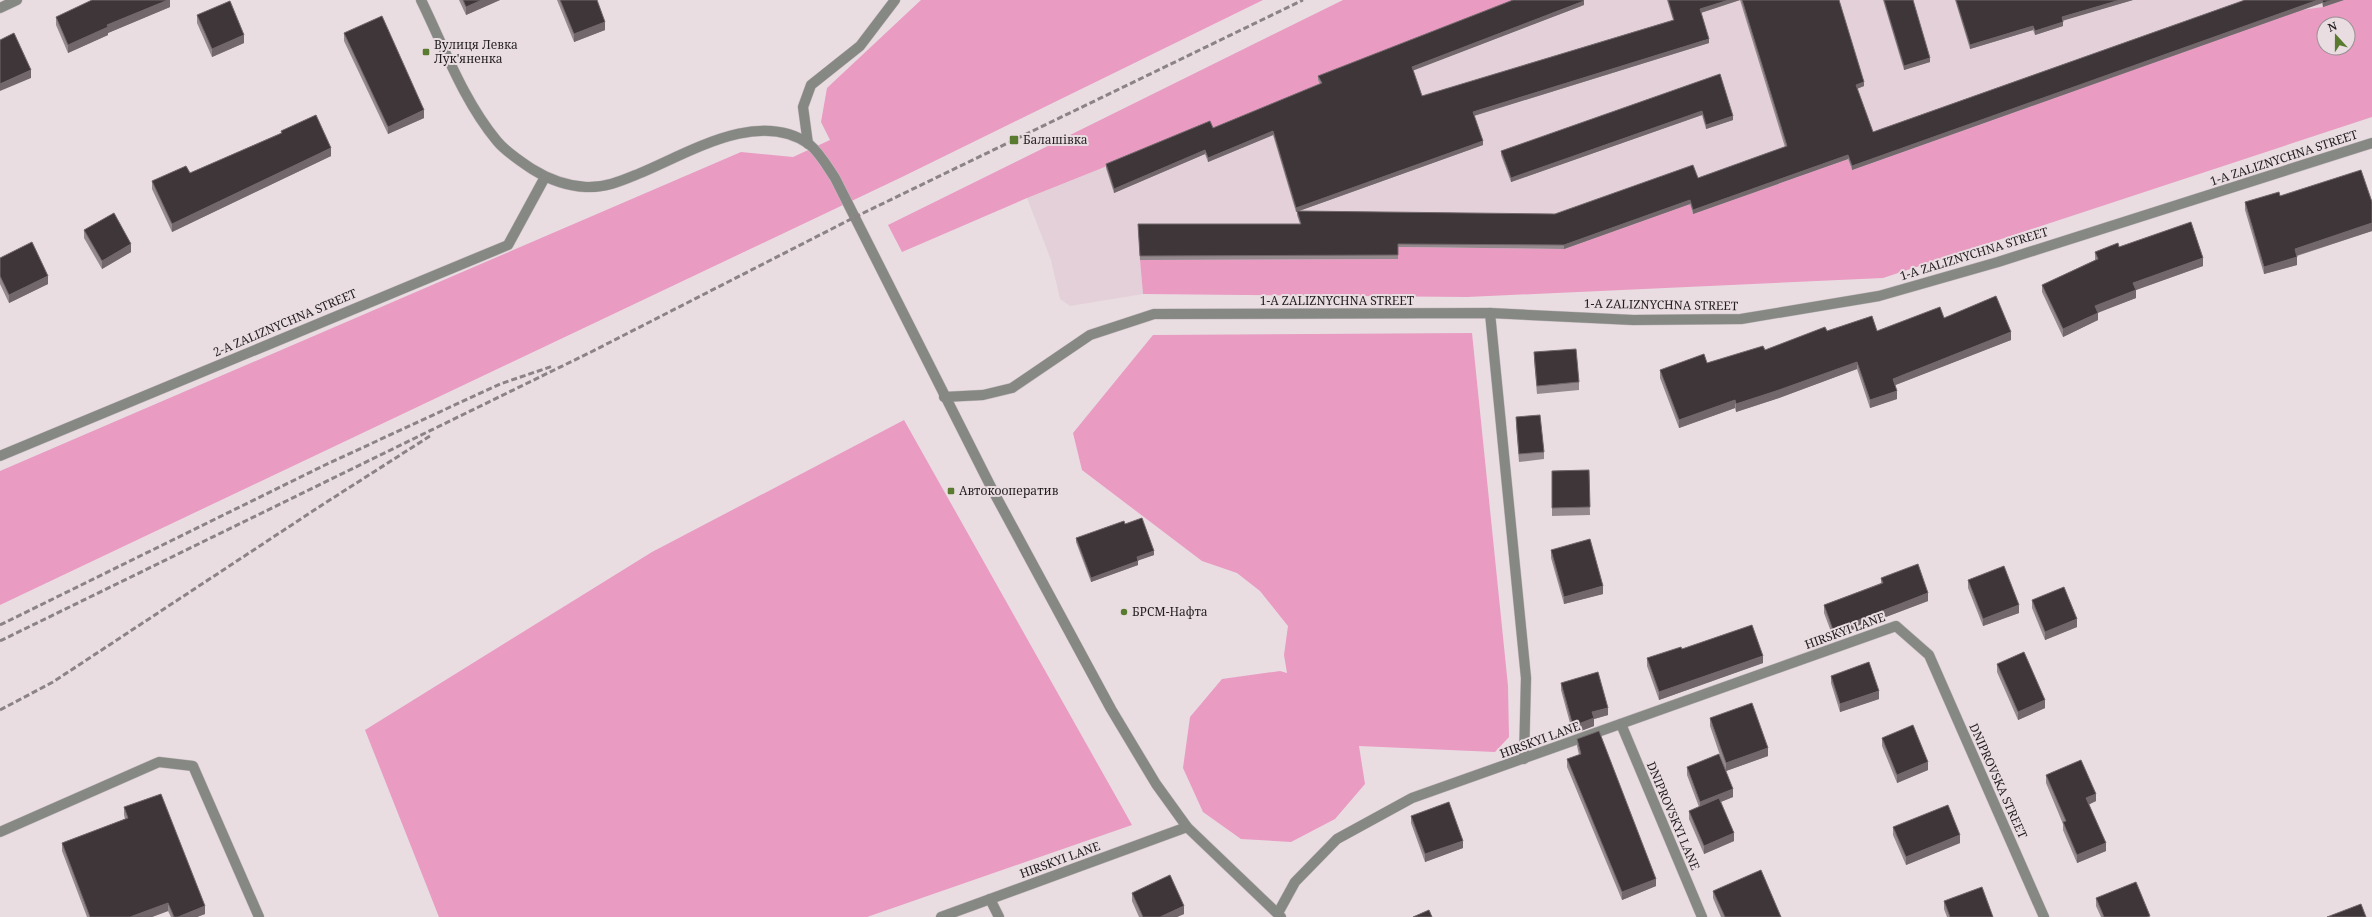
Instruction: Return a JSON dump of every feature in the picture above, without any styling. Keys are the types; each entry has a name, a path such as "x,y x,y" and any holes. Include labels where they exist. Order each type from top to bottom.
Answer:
{"street":[{"path":"0,8 16,0"},
{"path":"420,0 472,104 497,141 515,158 545,177 586,187 612,185 726,137 747,131 771,131 789,135 808,144 819,154 835,178 944,397 1111,709 1156,784 1187,828 1279,915"},
{"path":"808,144 803,107 811,85 860,46 894,0"},
{"name":"1-A ZALIZNYCHNA STREET","path":"944,397 983,394 1012,388 1090,335 1154,314 1490,313 1633,320 1741,319 1879,296 1998,262 2372,143"},
{"name":"2-A ZALIZNYCHNA STREET","path":"0,456 508,245 545,177"},
{"path":"1490,313 1526,678 1524,759"},
{"name":"HIRSKYI LANE","path":"1279,915 1295,882 1336,839 1412,798 1896,626 1929,655"},
{"name":"DNIPROVSKA STREET","path":"1929,655 2044,917"},
{"name":"DNIPROVSKYI LANE","path":"1621,724 1702,917"},
{"path":"0,832 159,762 193,766 259,917"},
{"name":"HIRSKYI LANE","path":"941,917 1187,828"},
{"path":"990,899 999,917"}],"shaded area":[{"path":"921,0 1263,0 902,177 0,605 0,471 741,152 793,157 830,140 821,122 827,88"},
{"path":"1343,0 1523,0 1318,79 1322,87 1213,132 1210,125 1027,198 902,252 888,225"},
{"path":"1523,0 2344,0 2323,7 2301,10 1848,159 1693,214 1564,249 1399,247 1398,259 1140,260 1143,294 1070,306 1060,299 1051,260 1027,198"},
{"path":"2344,0 2372,0 2372,117 1883,278 1467,297 1143,294 1140,260 1398,259 1398,247 1564,249 1690,204 1693,214 1848,159 1852,170 2301,10 2323,7"},
{"path":"1472,333 1508,686 1509,737 1495,752 1359,746 1365,784 1335,819 1291,842 1241,839 1203,812 1183,768 1190,717 1222,679 1280,671 1287,673 1284,655 1288,626 1260,591 1237,573 1202,561 1082,470 1073,433 1153,335"},
{"path":"904,420 1132,825 867,917 439,917 365,730 652,552"}],"building":[{"path":"92,0 168,0 107,25 108,27 68,45 56,17"},
{"path":"463,0 482,0 466,7"},
{"path":"560,0 597,0 605,22 574,34"},
{"path":"1513,0 1584,1 1412,67 1422,96 1674,20 1668,0 1729,0 1700,9 1709,39 1473,112 1483,141 1296,208 1273,131 1208,158 1205,150 1114,189 1106,164 1210,121 1213,128 1322,83 1318,76"},
{"path":"1742,0 1839,0 1864,82 1856,85 1873,132 2245,0 2318,0 1852,166 1848,155 1693,210 1690,200 1564,245 1398,244 1398,255 1140,256 1138,224 1301,224 1297,211 1555,214 1693,165 1698,178 1787,146"},
{"path":"1884,0 1913,0 1930,58 1904,66"},
{"path":"1956,0 2120,0 2062,17 2063,22 2035,31 2033,26 1970,45"},
{"path":"2322,0 2333,0 2323,3"},
{"path":"230,1 244,35 212,49 197,15"},
{"path":"382,16 424,110 388,127 344,33"},
{"path":"14,33 31,70 0,84 0,40"},
{"path":"1720,74 1733,116 1706,125 1702,111 1511,178 1501,151"},
{"path":"316,115 331,148 172,224 152,181 186,166 190,173 282,133 281,131"},
{"path":"2361,170 2372,202 2372,223 2295,249 2297,257 2264,267 2245,202 2279,192 2280,196"},
{"path":"114,213 131,244 102,261 84,230"},
{"path":"2191,222 2203,258 2133,283 2136,290 2095,306 2098,313 2063,329 2042,285 2098,259 2095,252 2118,243 2119,247"},
{"path":"32,242 48,276 9,295 0,276 0,258"},
{"path":"1996,296 2011,332 1893,379 1897,391 1870,400 1857,362 1779,390 1736,404 1735,400 1679,420 1660,370 1704,354 1707,363 1763,346 1765,350 1825,327 1827,331 1872,316 1877,331 1940,307 1944,318"},
{"path":"1576,349 1579,382 1537,386 1534,352"},
{"path":"1540,415 1544,452 1519,454 1516,417"},
{"path":"1589,470 1590,507 1552,508 1552,471"},
{"path":"1142,518 1154,551 1137,557 1138,561 1091,578 1076,538 1124,521 1125,524"},
{"path":"1590,539 1603,586 1564,597 1551,550"},
{"path":"1918,564 1928,593 1833,630 1824,605 1883,583 1881,578"},
{"path":"2004,566 2019,605 1983,619 1968,580"},
{"path":"2064,587 2077,619 2045,632 2032,600"},
{"path":"1752,625 1763,656 1659,692 1647,658 1681,647 1682,649"},
{"path":"2024,652 2045,700 2018,712 1997,664"},
{"path":"1869,662 1879,691 1840,704 1831,676"},
{"path":"1598,672 1608,708 1592,712 1594,718 1573,726 1561,683"},
{"path":"1752,703 1768,748 1726,763 1710,718"},
{"path":"1913,725 1928,762 1897,775 1882,738"},
{"path":"1599,731 1656,879 1622,892 1567,759 1581,754 1577,739"},
{"path":"1719,754 1733,789 1700,802 1687,767"},
{"path":"2081,760 2096,794 2086,798 2106,843 2077,855 2063,822 2066,821 2046,775"},
{"path":"161,794 205,906 178,917 174,917 168,903 130,917 90,917 62,843 128,818 124,807"},
{"path":"1719,798 1734,833 1704,846 1689,811"},
{"path":"1449,802 1463,841 1425,854 1411,816"},
{"path":"1948,805 1960,835 1906,857 1893,827"},
{"path":"1761,870 1781,917 1725,917 1713,891"},
{"path":"1170,875 1184,906 1160,917 1143,917 1132,893"},
{"path":"2136,882 2150,916 2104,917 2096,898"},
{"path":"1982,887 1993,917 1950,917 1944,901"},
{"path":"2361,904 2366,917 2327,917"},
{"path":"1429,910 1432,917 1413,917"}],"railway":[{"path":"0,641 591,352 855,217 1303,0"},
{"path":"0,625 325,465 500,384 553,366"},
{"path":"0,710 53,682 322,505 430,436"}],"place":[{"name":"Вулиця Левка Лук'яненка","path":"426,52"},
{"name":"Балашівка","path":"1014,140"},
{"name":"Автокооператив","path":"951,491"},
{"name":"БРСМ-Нафта","path":"1124,612"}]}
